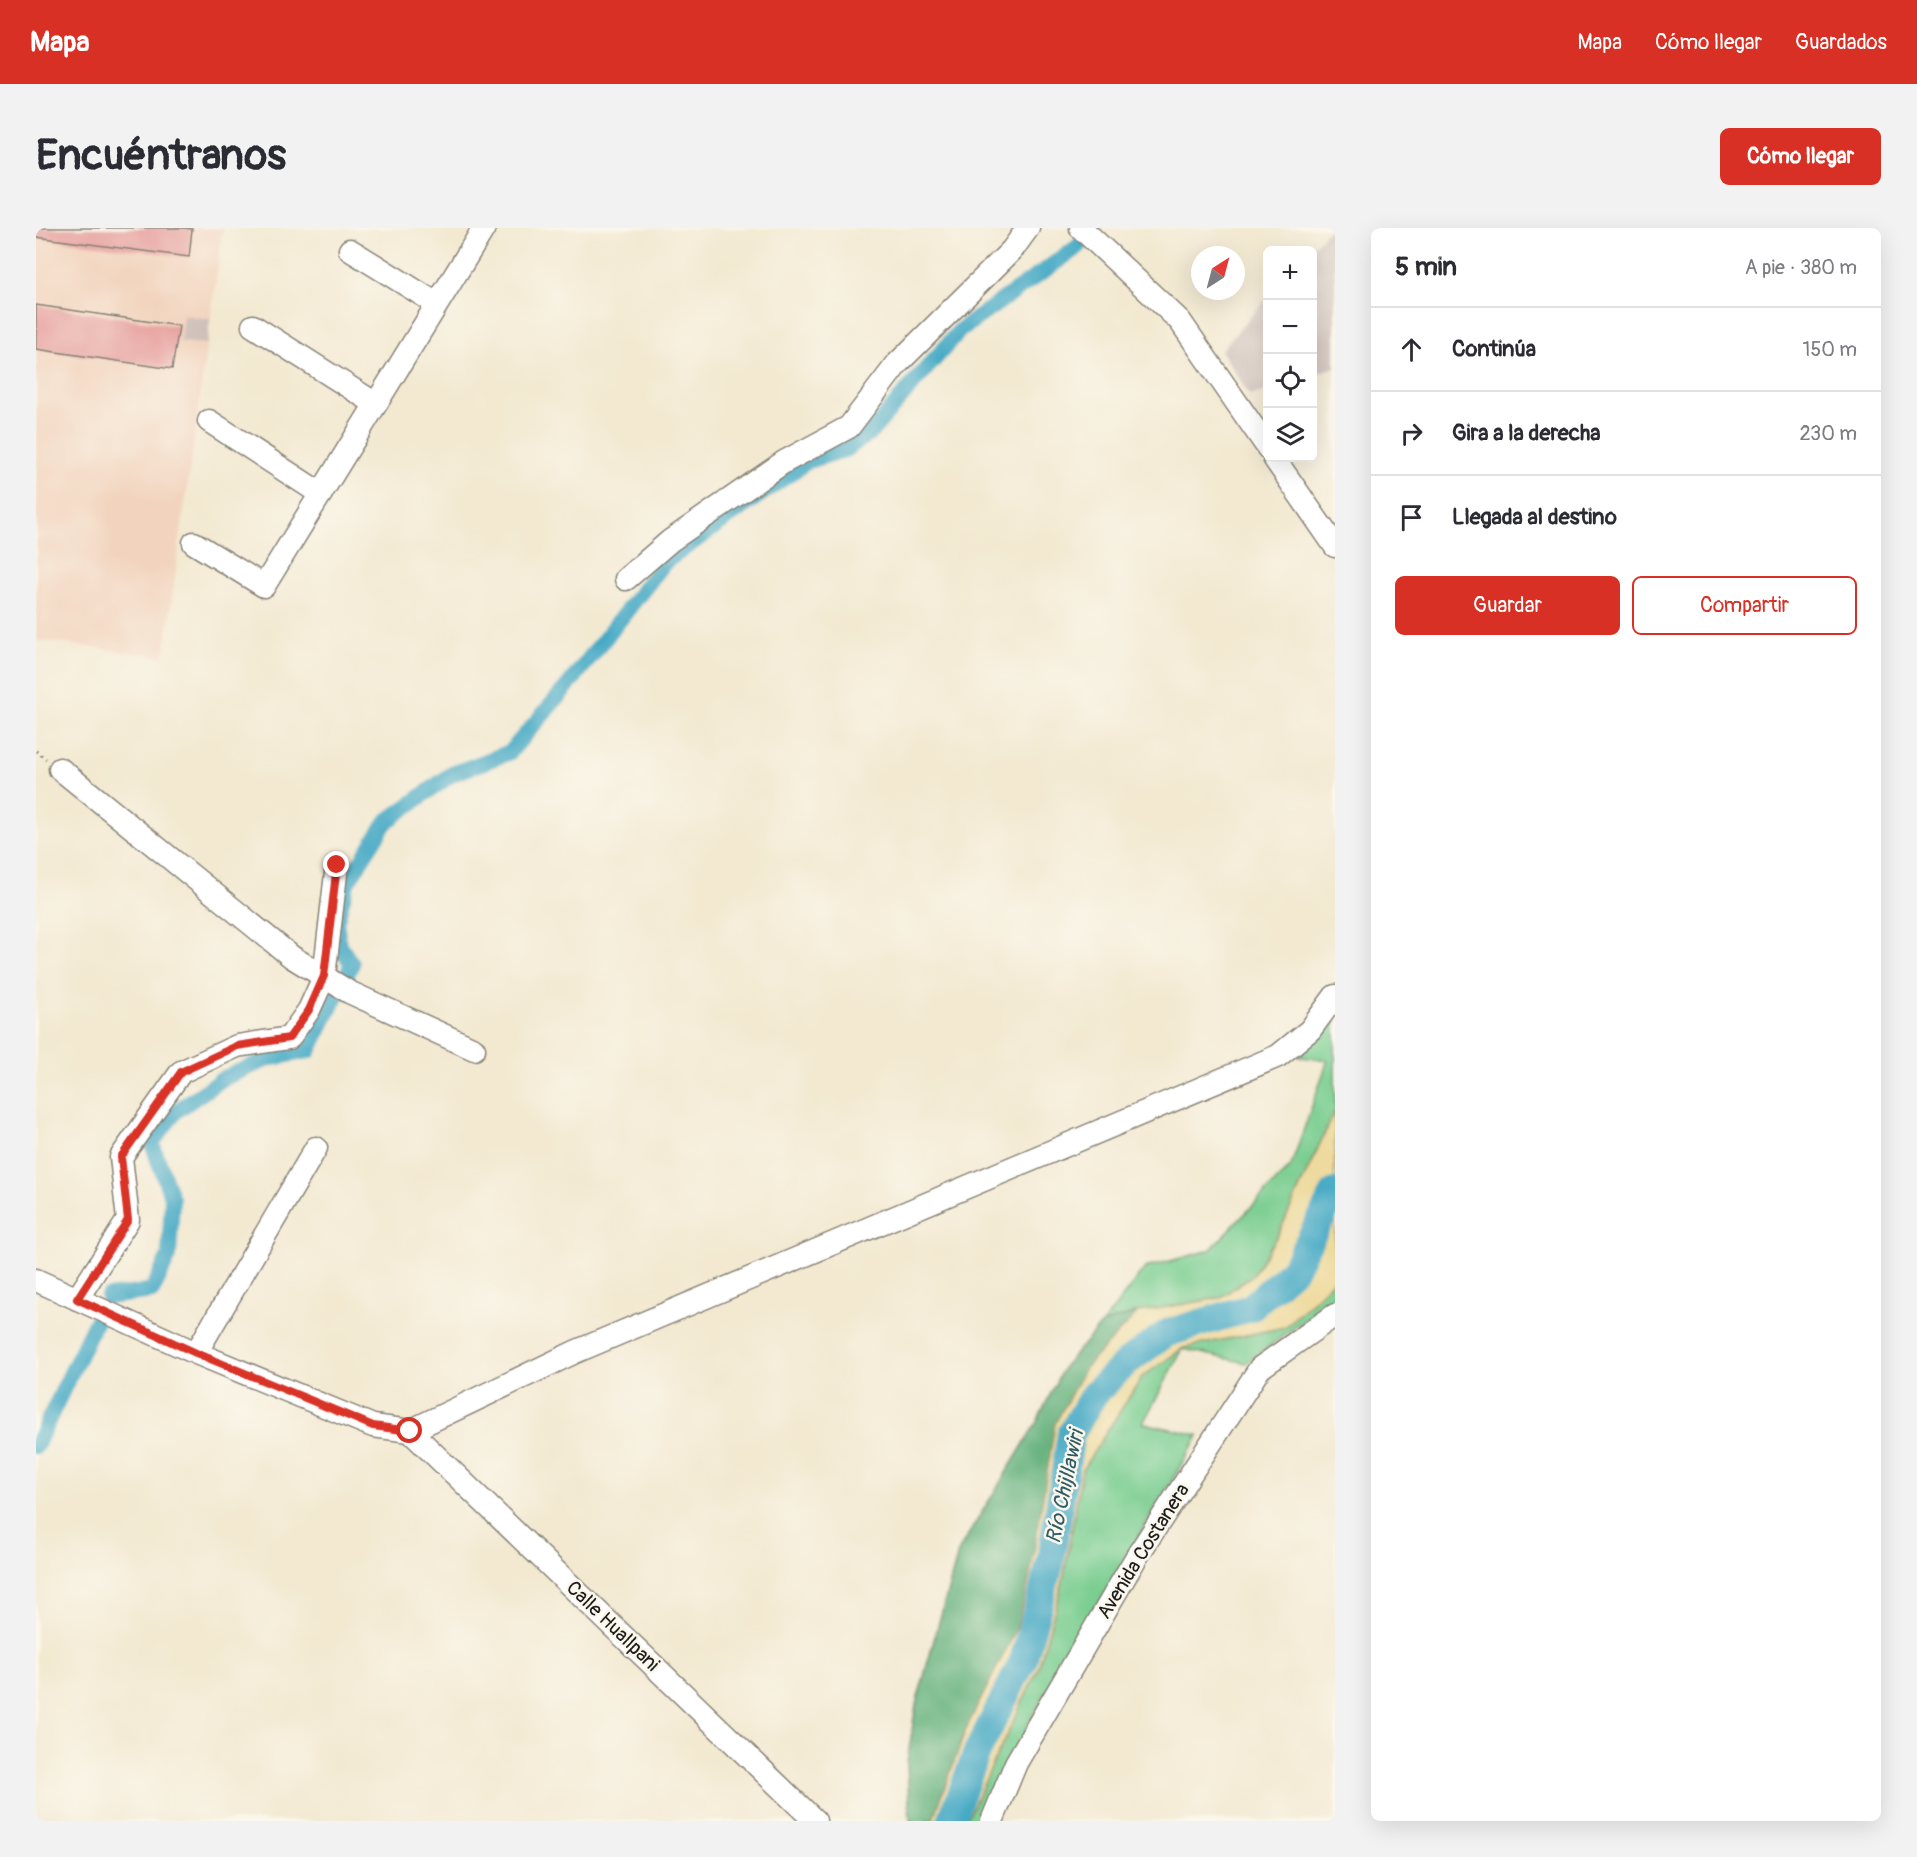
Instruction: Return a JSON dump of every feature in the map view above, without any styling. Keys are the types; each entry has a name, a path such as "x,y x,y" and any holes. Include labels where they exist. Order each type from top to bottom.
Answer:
{"street":[{"path":"194,543 264,586 484,228"},
{"path":"626,579 670,541 784,462 849,427 897,364 1012,250 1028,228"},
{"path":"1086,232 1180,321 1263,441"},
{"path":"350,250 437,304"},
{"path":"253,326 376,404"},
{"path":"208,421 321,494"},
{"path":"1277,462 1335,546"},
{"path":"60,769 292,957 335,984 474,1049"},
{"path":"77,1299 128,1220 121,1157 181,1072 237,1046 289,1038 309,1010 335,984 337,865"},
{"path":"36,1280 196,1353 373,1426 410,1431 574,1352 1278,1056 1310,1030 1335,996"},
{"path":"196,1353 316,1148"},
{"name":"Avenida Costanera","path":"992,1821 1016,1763 1131,1566 1260,1368 1335,1315"},
{"name":"Calle Huallpani","path":"410,1431 815,1821"}],"shaded area":[{"path":"36,228 223,228 164,657 36,640"},
{"path":"1330,228 1335,228 1335,367 1317,374 1317,246 1314,246"},
{"path":"1263,303 1263,391 1250,396 1221,350"},
{"path":"183,315 210,319 207,344 180,342"}],"green space":[{"path":"1335,1009 1335,1111 1279,1233 1253,1275 1220,1298 1138,1312 966,1729 933,1821 910,1821 907,1763 916,1705 959,1550 1036,1424 1064,1366 1102,1324 1145,1268 1210,1250 1291,1166 1328,1060 1299,1057"},
{"path":"1335,1279 1335,1298 1246,1363 1183,1349 1143,1423 1199,1435 1036,1709 980,1821 966,1821 1038,1669 1063,1581 1082,1470 1142,1377 1183,1348 1285,1327"},
{"path":"1138,1312 1085,1368 1017,1628 966,1729 933,1821 910,1821 907,1763 916,1705 959,1550 1036,1424 1064,1366 1102,1324"}],"sand":[{"name":"Río Chijllawiri","path":"1335,1111 1335,1279 1285,1327 1183,1348 1142,1377 1082,1470 1063,1581 1038,1669 966,1821 933,1821 966,1729 1017,1628 1030,1576 1055,1424 1085,1368 1138,1312 1220,1298 1253,1275 1279,1233"}],"building":[{"path":"36,228 192,229 189,257 36,237"},
{"path":"36,305 179,326 172,369 36,349"}],"waterway":[{"path":"108,1297 152,1291 169,1256 172,1199 152,1143 176,1111 224,1078 268,1059 309,1051 352,964 339,945 336,922 347,883 386,822 452,774 510,752 570,683 665,562 808,461 847,449 871,432 960,330 1079,246 1090,228"},
{"name":"Río Chijllawiri","path":"951,1821 977,1752 1023,1661 1050,1564 1071,1434 1094,1394 1127,1362 1167,1333 1250,1308 1294,1269 1335,1192"},
{"path":"36,1446 95,1323"}],"route":[{"path":"337,865 324,976 309,1010 289,1038 237,1046 181,1072 134,1142 121,1157 128,1220 77,1299 196,1353 373,1426 410,1431"}]}
